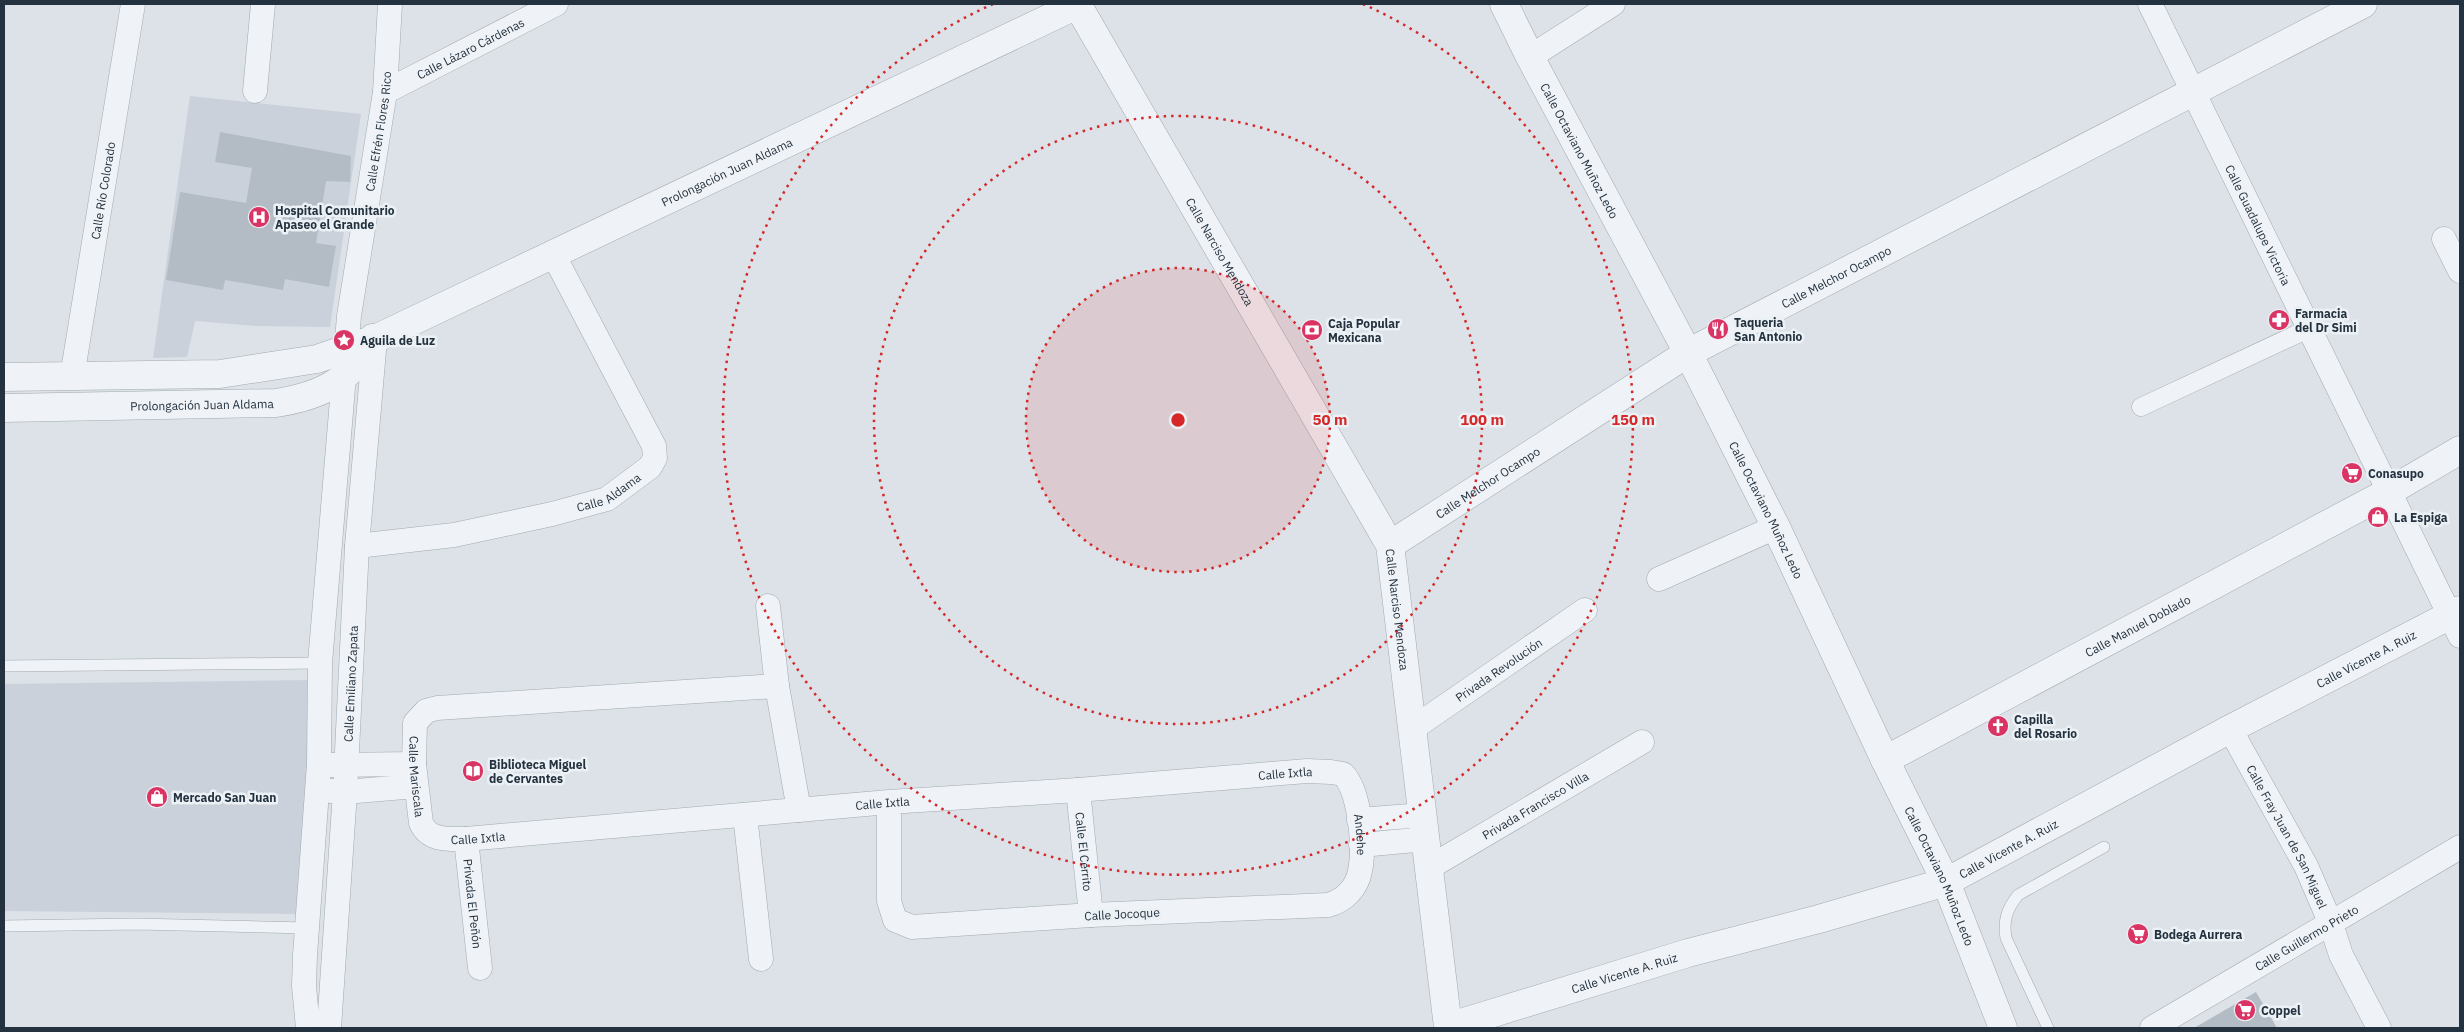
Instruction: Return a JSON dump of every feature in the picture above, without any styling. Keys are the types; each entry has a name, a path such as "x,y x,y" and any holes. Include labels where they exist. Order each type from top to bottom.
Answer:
{"street":[{"name":"Calle Río Colorado","path":"72,377 133,4"},
{"path":"255,91 263,4"},
{"name":"Calle Efrén Flores Rico","path":"348,348 349,316 385,92 390,4"},
{"name":"Calle Lázaro Cárdenas","path":"385,92 556,4"},
{"name":"Prolongación Juan Aldama","path":"4,377 220,374 317,359 375,339 1078,4"},
{"name":"Calle Narciso Mendoza","path":"1078,4 1390,544 1448,1028"},
{"name":"Calle Octaviano Muñoz Ledo","path":"1504,4 1530,57 1688,353 1776,527 1885,760 1946,882 2003,1028"},
{"path":"1530,57 1612,4"},
{"name":"Calle Guadalupe Victoria","path":"2150,4 2308,330 2457,621"},
{"name":"Calle Melchor Ocampo","path":"1390,544 1688,353 2363,4"},
{"path":"2444,240 2460,271"},
{"name":"Calle Aldama","path":"358,546 454,535 607,499 650,467 654,458 654,446 553,254"},
{"path":"349,316 375,339"},
{"path":"2141,407 2308,330"},
{"name":"Prolongación Juan Aldama","path":"4,408 276,403 306,397 344,378 360,363 375,339"},
{"name":"Calle Emiliano Zapata","path":"328,1028 345,792 358,546 375,339"},
{"path":"308,1028 304,986 319,764 320,663 348,348"},
{"name":"Calle Manuel Doblado","path":"1885,760 2390,491 2460,450"},
{"path":"1659,579 1776,527"},
{"path":"768,606 777,686 799,810"},
{"name":"Privada Revolución","path":"1412,729 1585,610"},
{"name":"Calle Vicente A. Ruiz","path":"1448,1028 1688,953 1819,919 1946,882 2230,729 2457,621"},
{"name":"Calle Mariscala","path":"424,830 421,822 415,775 415,724 426,710 777,686"},
{"name":"Calle Fray Juan de San Miguel","path":"2230,729 2306,866 2332,924 2341,955 2379,1028"},
{"name":"Privada Francisco Villa","path":"1430,867 1642,742"},
{"path":"319,764 345,765 415,775"},
{"name":"Calle Ixtla","path":"424,830 443,839 466,839 889,802 1078,790 1307,771 1343,774"},
{"name":"Andehe","path":"1343,774 1351,788 1360,820 1360,871 1348,894"},
{"path":"317,790 345,792 415,775"},
{"name":"Calle El Cerrito","path":"1078,790 1091,915"},
{"name":"Calle Jocoque","path":"889,802 889,901 895,920 912,927 1091,915 1328,905 1339,902 1348,894"},
{"path":"746,815 760,959"},
{"path":"1360,820 1425,827"},
{"path":"1361,845 1425,827"},
{"name":"Privada El Peñón","path":"466,839 480,968"},
{"name":"Calle Guillermo Prieto","path":"2152,1028 2332,924 2460,847"}],"lane":[{"path":"4,666 320,663"},
{"path":"2048,1028 2006,938 2003,924 2009,907 2018,895 2104,847"},
{"path":"4,926 136,924 307,928"}],"shaded area":[{"name":"Hospital Comunitario Apaseo el Grande","path":"190,96 361,114 330,327 256,326 195,321 187,357 153,358"},
{"name":"Mercado San Juan","path":"316,680 303,914 4,911 4,684"}],"building":[{"path":"220,132 351,156 350,182 326,181 316,243 336,246 329,287 285,279 283,290 225,280 223,290 166,280 180,192 246,203 252,168 215,162"},
{"name":"Coppel","path":"2256,992 2277,1028 2194,1028"}],"place":[{"name":"Hospital Comunitario Apaseo el Grande","path":"259,217"},
{"name":"Farmacia del Dr Simi","path":"2279,320"},
{"name":"Taqueria San Antonio","path":"1718,329"},
{"name":"Caja Popular Mexicana","path":"1312,330"},
{"name":"Aguila de Luz","path":"344,340"},
{"name":"Conasupo","path":"2352,473"},
{"name":"La Espiga","path":"2378,517"},
{"name":"Capilla del Rosario","path":"1998,726"},
{"name":"Biblioteca Miguel de Cervantes","path":"473,771"},
{"name":"Mercado San Juan","path":"157,797"},
{"name":"Bodega Aurrera","path":"2138,934"},
{"name":"Coppel","path":"2245,1010"}]}
